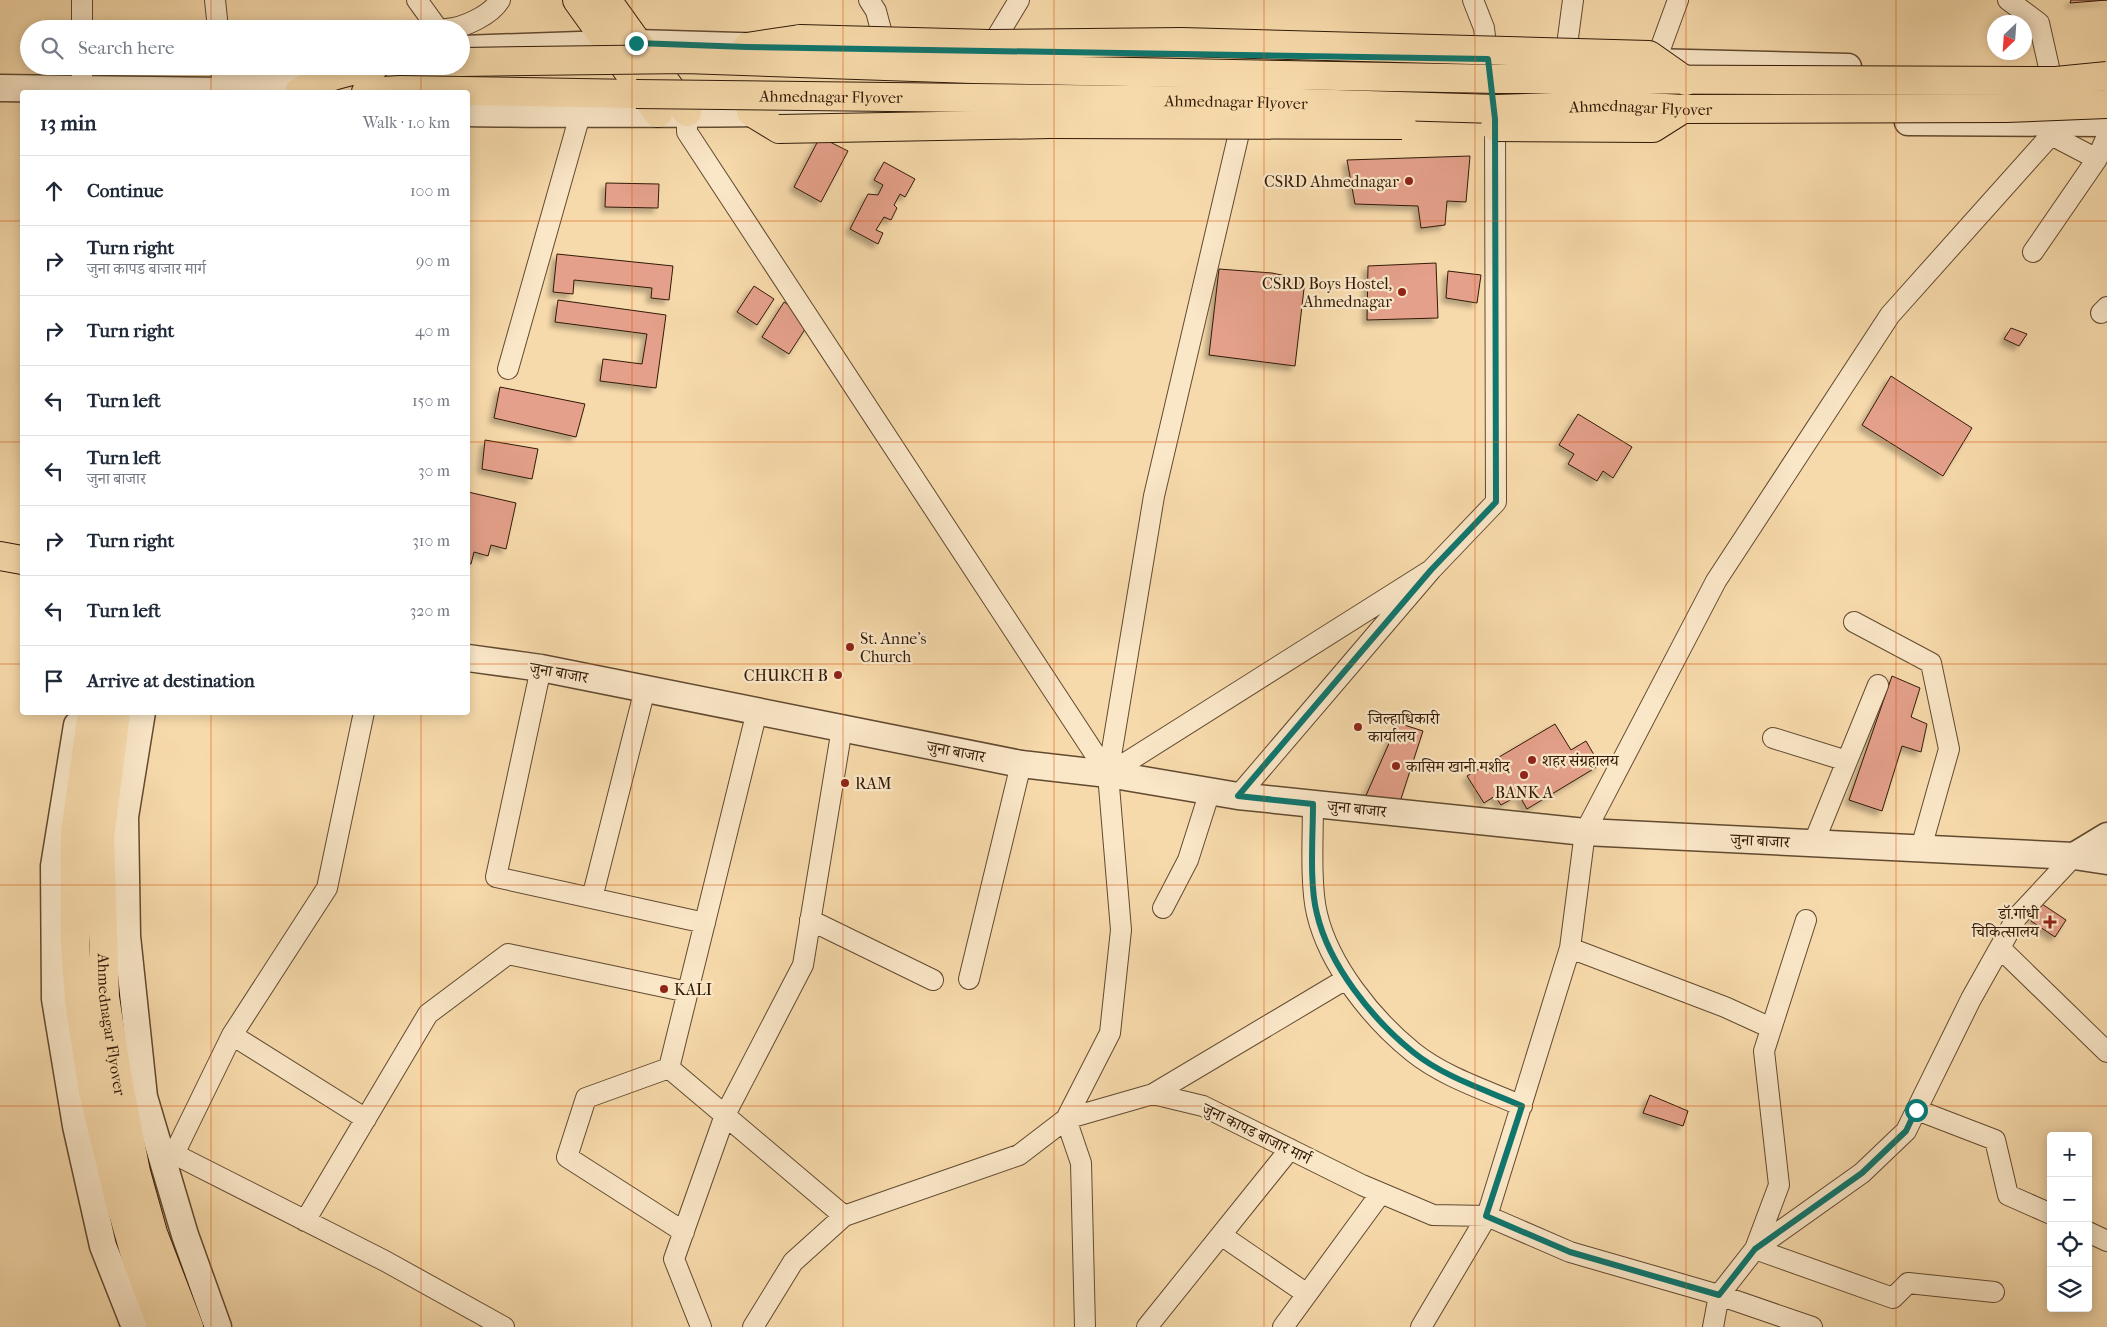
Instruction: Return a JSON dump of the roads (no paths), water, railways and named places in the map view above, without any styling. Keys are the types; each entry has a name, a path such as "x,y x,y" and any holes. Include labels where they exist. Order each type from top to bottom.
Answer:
{"main road":[{"path":"577,0 658,113"},
{"path":"607,0 687,122"},
{"path":"747,47 800,39 989,44 1182,42 1649,55 1686,80"},
{"name":"Ahmednagar Flyover","path":"470,62 685,59 982,70 1686,80 2056,81 2107,76"},
{"path":"299,78 309,86 338,75"},
{"name":"Ahmednagar Flyover","path":"470,91 1233,101 1496,110 1612,106 1683,109 2006,108 2107,104"},
{"path":"751,112 779,129 1040,124 1329,124 1653,128 1683,109"},
{"path":"0,556 20,560"},
{"name":"Ahmednagar Flyover","path":"92,715 76,833 75,944 78,1001 93,1091 119,1199 135,1255 162,1327"},
{"name":"Ahmednagar Flyover","path":"116,715 100,838 105,997 118,1080 136,1172 153,1233 190,1327"}],"street":[{"path":"82,0 82,20"},
{"path":"215,0 217,20"},
{"path":"417,0 431,20"},
{"path":"470,21 495,7 500,0"},
{"path":"869,0 876,11 886,49"},
{"path":"989,50 1019,0"},
{"path":"1238,796 1431,570 1496,502 1495,119 1484,28 1473,0"},
{"path":"1565,60 1573,0"},
{"path":"1655,63 1678,0"},
{"path":"1422,1327 1486,1216 1570,948 1585,832 1716,581 1890,315 2052,129 2050,72 2039,23 2008,0"},
{"path":"470,49 636,43 747,47 1565,60 2050,72 2107,67"},
{"path":"0,88 82,78 222,78 257,80 299,78"},
{"path":"271,90 299,78"},
{"path":"470,113 580,115 658,113 687,122 751,112 1039,112 2052,129 2107,123"},
{"path":"508,369 580,115"},
{"path":"1085,1327 1080,1164 1066,1119 1110,1033 1121,930 1108,774 1154,496 1242,116"},
{"path":"687,122 1108,774"},
{"path":"2052,129 2097,159"},
{"path":"2033,252 2097,159 2107,136"},
{"path":"1108,774 1431,570"},
{"path":"1854,622 1931,663 1949,749 1921,848"},
{"name":"जुना बाजार","path":"470,658 541,668 1020,764 1108,774 1238,796 1585,832 2074,856 2107,861"},
{"path":"541,668 496,877 705,923"},
{"path":"1814,842 1878,685"},
{"path":"592,898 645,689"},
{"path":"669,1068 757,711"},
{"path":"79,715 54,866 54,999 76,1126 103,1246 135,1327"},
{"path":"142,715 125,817 126,936 144,1097 168,1155 185,1235 218,1327"},
{"path":"168,1155 232,1035 326,888 363,715"},
{"path":"701,1327 674,1259 725,1115 803,965 842,728"},
{"path":"1773,738 1847,761"},
{"path":"969,979 1020,764"},
{"path":"1162,908 1188,860 1210,791"},
{"path":"1313,804 1316,913 1330,950 1346,979 1375,1014 1413,1052 1449,1074 1522,1106"},
{"path":"1713,1327 1719,1295 1755,1249 1862,1173 1906,1131 1971,999 2017,917 2074,856 2107,836"},
{"path":"810,920 933,980"},
{"path":"1755,1249 1779,1185 1764,1051 1806,920"},
{"path":"1570,948 1725,1007 1771,1028"},
{"path":"2000,948 2107,1052"},
{"path":"305,1221 428,1014 508,954 688,992"},
{"path":"1152,1094 1346,979"},
{"path":"232,1035 366,1119"},
{"path":"669,1068 844,1216"},
{"path":"669,1068 586,1098 567,1157 684,1232"},
{"name":"जुना कापड बाजार मार्ग","path":"753,1327 793,1262 844,1216 1019,1155 1066,1119 1152,1094 1203,1106 1381,1193 1433,1216 1486,1216 1570,1252 1719,1295 1812,1327"},
{"path":"1916,1110 1995,1140 2008,1194 2047,1212"},
{"path":"1147,1327 1290,1149"},
{"path":"168,1155 385,1261 504,1327"},
{"path":"1283,1327 1381,1193"},
{"path":"2092,1234 2107,1241"},
{"path":"1221,1235 1307,1294"},
{"path":"1755,1249 1893,1298 1908,1283 1994,1292"}],"place":[{"name":"CSRD Ahmednagar","path":"1409,181"},
{"name":"CSRD Boys Hostel, Ahmednagar","path":"1402,292"},
{"name":"St. Anne's Church","path":"850,647"},
{"name":"CHURCH B","path":"838,675"},
{"name":"जिल्हाधिकारी कार्यालय","path":"1358,727"},
{"name":"शहर संग्रहालय","path":"1532,760"},
{"name":"कासिम खानी मशीद","path":"1396,766"},
{"name":"BANK A","path":"1524,775"},
{"name":"RAM","path":"845,783"},
{"name":"डॉ.गांधी चिकित्सालय","path":"2050,922"},
{"name":"KALI","path":"664,989"}]}
